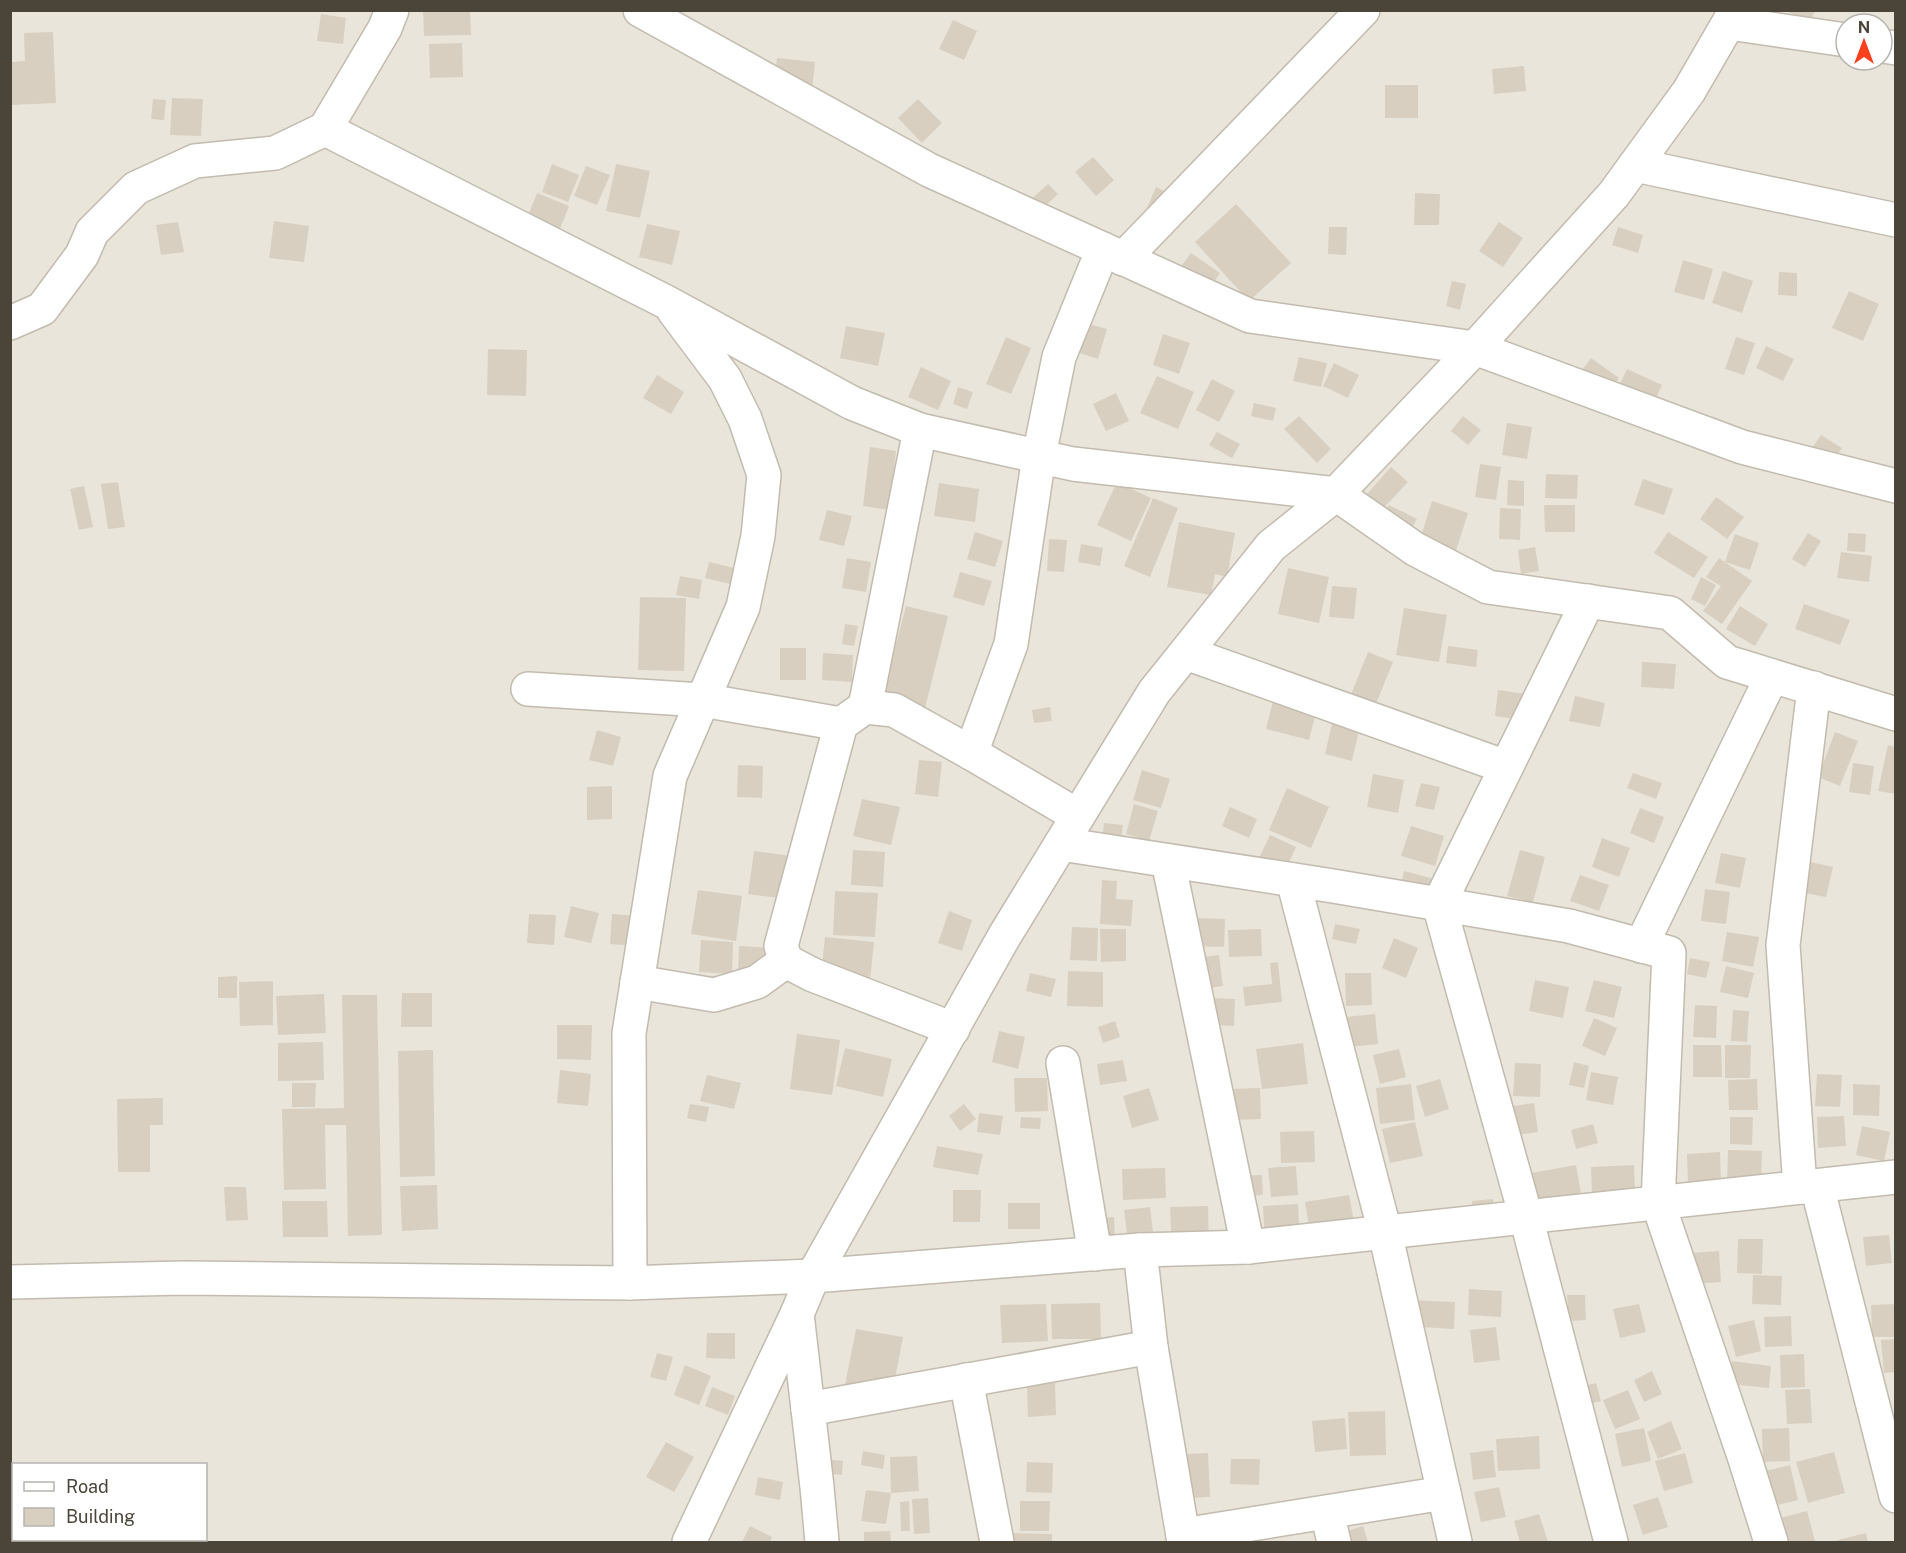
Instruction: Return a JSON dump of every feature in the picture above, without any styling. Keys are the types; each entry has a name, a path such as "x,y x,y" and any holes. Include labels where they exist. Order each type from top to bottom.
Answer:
{"street":[{"path":"10,323 42,309 82,255 92,232 136,188 195,161 275,153 325,129 385,28 392,10"},
{"path":"971,753 1011,644 1039,456 1059,357 1113,254 1363,10"},
{"path":"657,15 929,170 1250,316 1475,348 1742,447 1896,486"},
{"path":"689,1542 813,1276 1005,935 1154,692 1271,546 1336,494 1475,348 1614,194 1689,91 1732,16 1834,37"},
{"path":"325,129 668,303 852,403 920,430 1073,464 1336,494 1415,549 1488,587 1670,613 1727,662 1896,714"},
{"path":"1635,165 1896,220"},
{"path":"630,1283 629,1033 670,776 743,607 758,536 764,475 745,419 725,379 668,303"},
{"path":"920,430 853,715 781,946 786,961 813,975 953,1029"},
{"path":"1588,601 1439,904 1526,1217 1611,1542"},
{"path":"1186,653 1506,768"},
{"path":"1641,946 1772,676"},
{"path":"1814,688 1784,945 1809,1186 1896,1497"},
{"path":"528,689 702,700 853,715 894,710 1078,816"},
{"path":"1061,844 1569,926 1669,953 1658,1203 1771,1542"},
{"path":"1168,861 1248,1247"},
{"path":"1293,880 1385,1232 1455,1542"},
{"path":"637,982 714,995 757,982 786,961"},
{"path":"1063,1063 1095,1254"},
{"path":"10,1282 183,1278 630,1283 813,1276 1140,1250 1248,1247 1896,1177"},
{"path":"1140,1250 1150,1347 1184,1539 1330,1527 1444,1493"},
{"path":"797,1314 822,1542"},
{"path":"808,1409 1150,1347"},
{"path":"966,1380 997,1542"}],"shaded area":[{"path":"11,11 1895,11 1895,1542 11,1542"}],"building":[{"path":"423,10 470,10 471,35 424,36"},
{"path":"1783,10 1815,10 1811,21"},
{"path":"321,14 346,18 343,44 317,41"},
{"path":"953,20 977,31 964,60 939,49"},
{"path":"53,32 56,103 12,105 10,62 25,61 24,33"},
{"path":"462,43 463,77 430,78 429,44"},
{"path":"777,58 815,62 811,99 773,95"},
{"path":"1524,66 1526,91 1494,94 1492,69"},
{"path":"1385,85 1418,85 1418,118 1385,118"},
{"path":"172,98 203,99 201,136 170,135"},
{"path":"153,99 166,100 164,120 151,119"},
{"path":"918,99 942,123 922,143 898,118"},
{"path":"1093,157 1114,180 1096,196 1075,172"},
{"path":"552,164 579,175 568,202 542,192"},
{"path":"616,164 650,171 640,218 606,211"},
{"path":"586,166 610,175 597,205 574,196"},
{"path":"1048,184 1058,194 1038,213 1028,202"},
{"path":"1156,187 1172,195 1162,216 1147,208"},
{"path":"537,193 569,206 556,239 524,226"},
{"path":"1415,193 1440,194 1439,225 1414,225"},
{"path":"1236,204 1291,263 1249,301 1195,242"},
{"path":"274,221 309,226 304,262 269,258"},
{"path":"178,222 184,252 161,255 156,225"},
{"path":"1499,222 1523,238 1503,267 1479,251"},
{"path":"647,224 680,231 672,265 639,257"},
{"path":"1329,227 1347,227 1346,255 1328,254"},
{"path":"1618,227 1643,235 1638,253 1612,245"},
{"path":"1191,253 1220,273 1206,293 1177,272"},
{"path":"1683,260 1713,269 1704,300 1674,292"},
{"path":"1723,271 1753,281 1742,313 1712,303"},
{"path":"1779,272 1797,273 1797,296 1778,295"},
{"path":"1452,281 1466,284 1460,310 1446,306"},
{"path":"1849,291 1879,304 1863,341 1832,328"},
{"path":"1082,322 1107,329 1098,359 1073,351"},
{"path":"846,326 885,333 878,366 840,358"},
{"path":"1163,334 1190,343 1179,374 1153,365"},
{"path":"1006,337 1031,348 1011,394 986,384"},
{"path":"1736,337 1755,343 1744,375 1725,369"},
{"path":"1766,346 1794,359 1783,381 1756,368"},
{"path":"488,349 527,350 526,396 487,395"},
{"path":"1299,357 1327,363 1321,387 1293,381"},
{"path":"1591,358 1619,378 1598,405 1571,385"},
{"path":"1334,363 1359,375 1348,398 1323,386"},
{"path":"921,367 951,381 938,410 908,397"},
{"path":"1627,369 1662,385 1647,417 1612,401"},
{"path":"657,375 684,392 671,414 643,398"},
{"path":"1157,376 1194,392 1178,429 1140,413"},
{"path":"1212,379 1235,391 1219,422 1196,410"},
{"path":"958,387 973,392 967,409 953,404"},
{"path":"1116,393 1129,421 1106,431 1093,404"},
{"path":"1254,403 1276,408 1273,421 1251,416"},
{"path":"1299,416 1331,449 1317,463 1284,429"},
{"path":"1463,416 1481,430 1468,445 1451,431"},
{"path":"1507,423 1532,427 1527,459 1502,455"},
{"path":"1217,432 1240,444 1232,458 1209,445"},
{"path":"1821,435 1842,448 1831,464 1810,451"},
{"path":"870,447 896,451 889,510 863,506"},
{"path":"1480,464 1501,467 1496,500 1475,497"},
{"path":"1391,467 1408,482 1366,527 1350,513"},
{"path":"1546,474 1578,475 1577,499 1545,498"},
{"path":"1643,479 1673,489 1664,515 1634,505"},
{"path":"1508,480 1524,481 1524,506 1507,505"},
{"path":"118,482 125,527 108,529 101,484"},
{"path":"1117,482 1151,498 1131,541 1097,525"},
{"path":"939,483 979,489 975,522 934,516"},
{"path":"84,486 93,527 79,530 70,489"},
{"path":"1716,497 1744,517 1727,539 1700,519"},
{"path":"1153,498 1178,508 1150,577 1124,566"},
{"path":"1432,501 1468,513 1453,560 1417,549"},
{"path":"1389,505 1417,519 1404,543 1376,529"},
{"path":"1544,505 1575,505 1575,532 1545,532"},
{"path":"1500,508 1521,509 1520,540 1499,539"},
{"path":"827,510 852,516 844,546 819,540"},
{"path":"1179,522 1235,533 1227,577 1215,574 1211,595 1167,587"},
{"path":"975,532 1003,541 995,567 967,559"},
{"path":"1668,532 1708,557 1694,578 1654,553"},
{"path":"1808,533 1821,541 1805,567 1792,559"},
{"path":"1848,533 1866,534 1865,552 1847,551"},
{"path":"1735,534 1759,543 1750,570 1725,562"},
{"path":"1049,539 1067,540 1064,572 1047,571"},
{"path":"1081,544 1103,548 1100,566 1078,562"},
{"path":"1535,547 1539,571 1521,574 1518,550"},
{"path":"1841,552 1872,556 1869,582 1837,578"},
{"path":"847,558 871,562 866,592 842,588"},
{"path":"1719,558 1752,581 1722,624 1703,611 1721,586 1706,577"},
{"path":"709,562 734,568 730,584 705,578"},
{"path":"1288,568 1329,577 1319,623 1278,614"},
{"path":"960,572 992,581 984,606 953,597"},
{"path":"680,576 702,580 699,599 676,595"},
{"path":"1701,577 1716,585 1705,606 1691,599"},
{"path":"1332,586 1357,588 1354,619 1329,617"},
{"path":"640,597 686,598 684,671 638,670"},
{"path":"1804,604 1850,620 1840,645 1795,629"},
{"path":"906,606 948,616 925,708 882,697"},
{"path":"1740,606 1768,624 1755,646 1726,629"},
{"path":"1404,608 1447,615 1439,662 1396,655"},
{"path":"845,624 858,626 854,646 842,644"},
{"path":"1448,646 1478,650 1476,667 1446,663"},
{"path":"780,648 806,648 806,680 780,680"},
{"path":"1368,652 1393,662 1375,706 1350,697"},
{"path":"823,653 853,655 852,682 822,680"},
{"path":"1642,662 1676,664 1674,689 1641,687"},
{"path":"1276,689 1319,700 1309,740 1266,729"},
{"path":"1498,690 1532,695 1528,721 1495,716"},
{"path":"1575,696 1605,703 1600,727 1569,721"},
{"path":"1050,707 1052,721 1034,723 1032,710"},
{"path":"1332,724 1359,730 1352,761 1325,754"},
{"path":"597,730 621,737 613,766 589,760"},
{"path":"1835,732 1858,741 1840,786 1818,777"},
{"path":"1888,745 1896,747 1896,794 1878,791"},
{"path":"919,760 942,762 938,797 915,794"},
{"path":"1853,763 1874,766 1870,795 1849,792"},
{"path":"738,765 763,766 762,798 737,797"},
{"path":"1142,770 1170,779 1161,808 1133,800"},
{"path":"1633,773 1662,783 1656,799 1627,788"},
{"path":"1373,774 1404,780 1398,813 1367,807"},
{"path":"1421,783 1440,787 1434,810 1415,806"},
{"path":"612,786 612,819 587,820 587,787"},
{"path":"1287,788 1329,807 1311,848 1269,830"},
{"path":"862,799 900,807 891,845 853,836"},
{"path":"1134,804 1158,811 1149,841 1126,834"},
{"path":"1230,807 1257,819 1249,838 1222,826"},
{"path":"1640,808 1664,817 1654,843 1630,833"},
{"path":"1104,823 1123,825 1120,846 1102,844"},
{"path":"1411,826 1444,836 1435,866 1401,856"},
{"path":"1270,835 1296,847 1285,871 1259,858"},
{"path":"1602,838 1630,848 1619,877 1592,867"},
{"path":"853,850 885,852 883,887 851,885"},
{"path":"1520,850 1545,857 1533,902 1507,896"},
{"path":"754,851 799,857 793,900 748,894"},
{"path":"1721,853 1746,858 1740,888 1715,883"},
{"path":"1806,861 1833,867 1826,897 1800,892"},
{"path":"1404,871 1442,881 1396,906"},
{"path":"1580,875 1609,885 1599,911 1570,901"},
{"path":"1102,880 1117,881 1116,899 1133,900 1131,926 1100,924"},
{"path":"1705,889 1730,892 1726,924 1701,921"},
{"path":"698,890 742,896 736,941 691,934"},
{"path":"835,891 878,893 875,937 833,935"},
{"path":"571,906 599,913 591,943 564,937"},
{"path":"949,911 972,920 962,951 938,943"},
{"path":"529,914 556,915 554,945 527,943"},
{"path":"612,914 641,916 638,946 610,944"},
{"path":"1195,918 1225,919 1224,947 1195,946"},
{"path":"1335,924 1360,929 1356,944 1332,939"},
{"path":"1072,927 1098,928 1097,961 1070,960"},
{"path":"1100,929 1126,929 1126,961 1101,962"},
{"path":"1261,929 1262,956 1229,957 1228,930"},
{"path":"1727,932 1759,937 1753,967 1722,961"},
{"path":"825,937 874,942 870,980 821,975"},
{"path":"1394,938 1418,948 1406,978 1382,968"},
{"path":"701,940 733,942 732,974 699,972"},
{"path":"739,946 771,948 769,973 738,971"},
{"path":"1219,955 1223,986 1208,988 1203,957"},
{"path":"1690,958 1710,962 1706,978 1687,974"},
{"path":"1278,962 1282,1002 1245,1006 1243,987 1272,984 1270,963"},
{"path":"1726,966 1754,973 1748,998 1720,992"},
{"path":"1068,971 1103,972 1103,1007 1067,1006"},
{"path":"1030,973 1056,979 1051,997 1026,991"},
{"path":"1345,973 1371,973 1372,1005 1346,1006"},
{"path":"237,976 237,998 218,998 218,977"},
{"path":"1535,980 1569,987 1563,1018 1529,1011"},
{"path":"1594,980 1622,987 1614,1018 1585,1011"},
{"path":"273,981 273,1025 240,1026 239,982"},
{"path":"402,993 432,993 432,1027 401,1027"},
{"path":"324,994 326,1033 278,1035 276,996"},
{"path":"342,995 377,995 382,1235 348,1236 346,1125 325,1125 326,1189 284,1190 282,1109 344,1108"},
{"path":"1212,998 1235,999 1234,1026 1212,1025"},
{"path":"1695,1005 1717,1006 1716,1038 1693,1037"},
{"path":"1733,1010 1749,1011 1747,1042 1731,1041"},
{"path":"1375,1014 1378,1044 1349,1047 1346,1017"},
{"path":"1594,1018 1617,1028 1605,1056 1582,1046"},
{"path":"1115,1021 1120,1037 1103,1043 1098,1027"},
{"path":"557,1025 592,1025 591,1060 557,1059"},
{"path":"999,1031 1025,1037 1018,1069 992,1062"},
{"path":"797,1034 840,1040 832,1095 790,1089"},
{"path":"323,1042 324,1080 278,1081 278,1043"},
{"path":"1303,1043 1308,1084 1262,1089 1256,1049"},
{"path":"1693,1045 1721,1045 1722,1077 1693,1077"},
{"path":"1725,1045 1751,1045 1750,1078 1725,1078"},
{"path":"845,1048 892,1059 883,1097 836,1086"},
{"path":"1399,1049 1406,1077 1380,1084 1373,1055"},
{"path":"433,1050 435,1176 400,1177 398,1051"},
{"path":"1123,1060 1127,1081 1100,1085 1097,1064"},
{"path":"1574,1062 1589,1066 1584,1088 1569,1085"},
{"path":"1515,1063 1541,1064 1540,1097 1513,1096"},
{"path":"560,1070 591,1074 588,1106 557,1103"},
{"path":"1591,1072 1618,1077 1613,1105 1586,1100"},
{"path":"1817,1074 1842,1075 1840,1107 1815,1106"},
{"path":"707,1075 741,1083 734,1109 700,1101"},
{"path":"1014,1078 1047,1078 1048,1111 1015,1112"},
{"path":"1440,1079 1449,1109 1425,1117 1416,1086"},
{"path":"1757,1079 1758,1110 1729,1110 1728,1080"},
{"path":"292,1083 316,1083 315,1107 292,1107"},
{"path":"1411,1084 1415,1120 1380,1124 1376,1088"},
{"path":"1853,1084 1880,1085 1879,1116 1853,1115"},
{"path":"1149,1088 1159,1120 1132,1128 1123,1096"},
{"path":"1260,1088 1261,1119 1233,1120 1232,1089"},
{"path":"163,1098 163,1125 150,1125 150,1172 118,1172 117,1099"},
{"path":"1534,1103 1538,1132 1510,1136 1506,1107"},
{"path":"690,1104 709,1107 706,1122 687,1118"},
{"path":"964,1104 976,1119 960,1131 949,1116"},
{"path":"979,1113 1003,1116 1000,1135 977,1132"},
{"path":"1844,1116 1846,1146 1818,1148 1817,1117"},
{"path":"1021,1117 1041,1118 1040,1129 1020,1128"},
{"path":"1730,1117 1753,1117 1752,1145 1730,1144"},
{"path":"1415,1122 1423,1156 1390,1163 1382,1129"},
{"path":"1593,1124 1598,1143 1576,1149 1571,1130"},
{"path":"1862,1126 1890,1132 1884,1161 1856,1155"},
{"path":"1314,1131 1315,1162 1281,1163 1280,1132"},
{"path":"937,1146 983,1154 978,1175 933,1167"},
{"path":"1728,1150 1762,1151 1761,1185 1727,1184"},
{"path":"1720,1152 1721,1185 1688,1186 1687,1154"},
{"path":"1576,1165 1583,1205 1538,1213 1531,1173"},
{"path":"1634,1165 1635,1193 1592,1195 1591,1167"},
{"path":"1296,1166 1298,1195 1271,1197 1268,1168"},
{"path":"1165,1168 1166,1198 1123,1200 1122,1169"},
{"path":"1262,1175 1263,1195 1236,1196 1235,1176"},
{"path":"437,1185 438,1229 402,1231 400,1186"},
{"path":"224,1187 246,1187 248,1220 226,1221"},
{"path":"953,1190 981,1190 980,1222 953,1222"},
{"path":"1349,1195 1357,1238 1312,1245 1305,1202"},
{"path":"1493,1199 1494,1219 1474,1221 1472,1201"},
{"path":"282,1201 327,1201 328,1237 283,1237"},
{"path":"1008,1203 1040,1203 1040,1229 1008,1229"},
{"path":"1298,1204 1300,1245 1265,1246 1263,1206"},
{"path":"1208,1206 1209,1245 1172,1246 1170,1207"},
{"path":"1150,1207 1154,1240 1128,1242 1124,1210"},
{"path":"1114,1217 1115,1238 1103,1239 1101,1218"},
{"path":"1889,1235 1892,1263 1866,1266 1863,1237"},
{"path":"1738,1239 1763,1239 1762,1274 1737,1273"},
{"path":"1719,1251 1721,1282 1690,1284 1688,1253"},
{"path":"1753,1275 1782,1276 1781,1305 1752,1304"},
{"path":"1469,1289 1502,1291 1501,1317 1468,1315"},
{"path":"1567,1295 1585,1295 1586,1320 1569,1321"},
{"path":"1411,1300 1455,1302 1454,1329 1421,1327 1422,1311 1410,1311"},
{"path":"1100,1303 1101,1339 1052,1339 1051,1304"},
{"path":"1046,1304 1048,1341 1002,1343 1000,1305"},
{"path":"1639,1304 1646,1332 1620,1338 1613,1309"},
{"path":"1896,1304 1896,1337 1872,1337 1871,1305"},
{"path":"1791,1316 1792,1346 1765,1347 1764,1317"},
{"path":"1754,1320 1761,1351 1736,1357 1728,1326"},
{"path":"1496,1327 1500,1360 1474,1363 1470,1330"},
{"path":"856,1329 903,1337 892,1394 845,1385"},
{"path":"707,1333 735,1333 735,1359 706,1358"},
{"path":"1896,1339 1896,1372 1884,1373 1881,1340"},
{"path":"657,1353 673,1357 666,1381 650,1377"},
{"path":"1804,1354 1805,1387 1781,1388 1780,1355"},
{"path":"1732,1361 1771,1366 1769,1388 1729,1384"},
{"path":"685,1365 711,1376 699,1405 674,1395"},
{"path":"1652,1371 1662,1394 1644,1402 1634,1380"},
{"path":"1055,1383 1056,1415 1028,1417 1027,1384"},
{"path":"1596,1383 1601,1401 1580,1406 1576,1388"},
{"path":"712,1387 735,1396 728,1415 705,1406"},
{"path":"1810,1389 1812,1423 1787,1424 1785,1390"},
{"path":"1628,1390 1640,1419 1615,1429 1603,1400"},
{"path":"1385,1411 1386,1455 1350,1456 1348,1412"},
{"path":"1345,1418 1347,1449 1315,1452 1312,1421"},
{"path":"1671,1421 1682,1449 1658,1459 1647,1432"},
{"path":"1644,1428 1651,1461 1622,1467 1615,1434"},
{"path":"1789,1428 1790,1461 1763,1462 1762,1429"},
{"path":"1539,1436 1540,1469 1498,1471 1496,1439"},
{"path":"666,1442 694,1457 674,1492 646,1477"},
{"path":"1493,1450 1496,1477 1473,1480 1470,1453"},
{"path":"863,1451 885,1455 883,1469 861,1465"},
{"path":"1834,1452 1845,1493 1808,1503 1796,1462"},
{"path":"1208,1453 1210,1497 1168,1499 1166,1455"},
{"path":"1685,1453 1693,1483 1664,1491 1655,1461"},
{"path":"917,1456 919,1491 891,1493 890,1457"},
{"path":"826,1459 843,1461 842,1475 824,1473"},
{"path":"1231,1459 1260,1459 1259,1485 1230,1484"},
{"path":"1027,1462 1053,1463 1052,1493 1026,1492"},
{"path":"1790,1465 1798,1500 1774,1506 1765,1471"},
{"path":"758,1477 783,1482 780,1500 755,1495"},
{"path":"1499,1487 1506,1517 1481,1522 1474,1492"},
{"path":"866,1490 891,1493 886,1524 861,1521"},
{"path":"1658,1497 1668,1527 1643,1535 1633,1505"},
{"path":"928,1498 930,1533 914,1534 912,1499"},
{"path":"909,1501 910,1531 901,1531 900,1502"},
{"path":"1020,1501 1050,1501 1049,1531 1020,1531"},
{"path":"1807,1511 1815,1541 1786,1542 1780,1518"},
{"path":"1539,1514 1548,1542 1520,1542 1514,1521"},
{"path":"750,1526 772,1537 770,1542 742,1542"},
{"path":"1363,1526 1368,1542 1323,1542 1321,1539"},
{"path":"890,1531 891,1542 864,1542 864,1532"},
{"path":"1010,1533 1052,1534 1052,1542 1010,1542"},
{"path":"1866,1533 1868,1542 1838,1542 1838,1540"}]}
